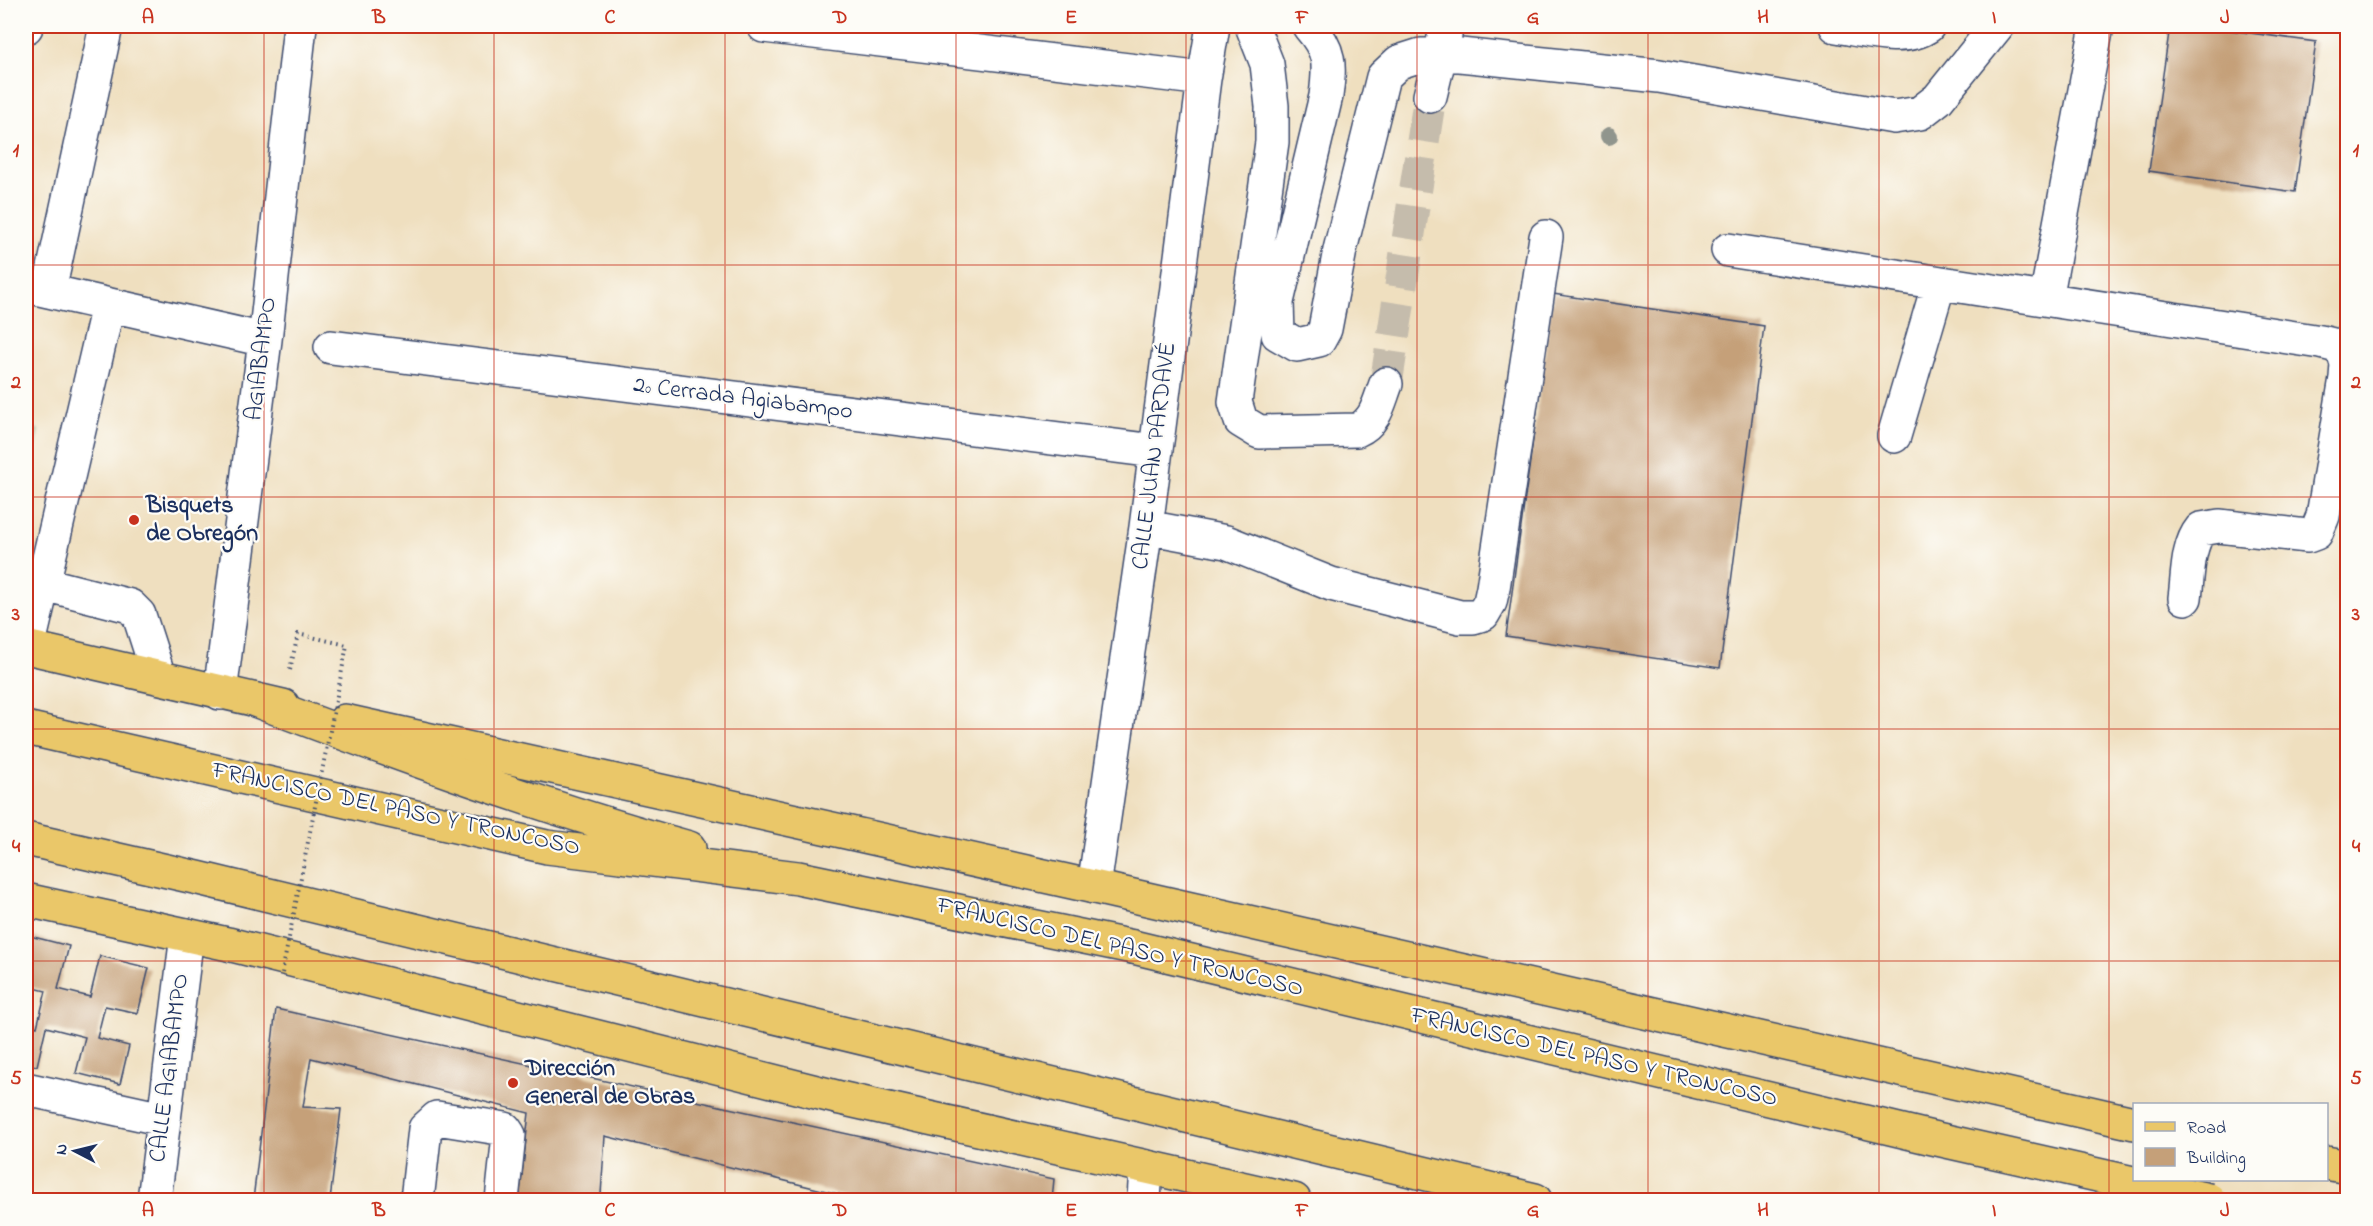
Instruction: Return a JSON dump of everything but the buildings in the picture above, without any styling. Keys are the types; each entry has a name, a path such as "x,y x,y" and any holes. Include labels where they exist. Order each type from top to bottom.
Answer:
{"main road":[{"path":"27,648 425,741 1094,886 2122,1120 2133,1141"},
{"path":"255,700 396,753 635,833 798,878"},
{"name":"FRANCISCO DEL PASO Y TRONCOSO","path":"26,728 547,847 798,878 1133,947 1928,1137 2209,1200"},
{"path":"26,839 198,878 1535,1200"},
{"path":"26,859 78,870 198,878"},
{"path":"26,900 187,935 840,1098 1294,1200"},
{"path":"2328,1163 2348,1167"},
{"path":"2155,1181 2160,1200"}],"street":[{"path":"104,26 37,289 265,340"},
{"name":"AGIABAMPO","path":"220,693 265,340 300,26"},
{"path":"764,26 1204,78"},
{"name":"CALLE JUAN PARDAVÉ","path":"1094,886 1146,527 1204,78 1213,26"},
{"path":"1252,26 1267,64 1272,106 1272,142 1235,402 1241,421 1259,432 1357,430 1367,426 1374,415 1386,384"},
{"path":"1309,26 1319,38 1330,63 1326,96 1277,302 1278,334 1297,345 1319,340 1325,329 1340,250 1383,77 1399,62 1421,55 1443,40"},
{"path":"1836,26 1892,34 1918,32 1928,26"},
{"path":"1443,40 1460,56 1659,76 1894,117 1920,113 1938,99 1997,26"},
{"path":"2046,299 2097,26"},
{"path":"1430,96 1443,40"},
{"path":"1146,527 1226,542 1331,584 1460,616 1473,617 1483,614 1490,602 1493,588 1546,237"},
{"path":"1728,250 2321,342 2343,351 2347,364 2346,378 2323,516 2316,533 2298,536 2219,526 2201,529 2193,545 2185,598"},
{"path":"1894,436 1939,283"},
{"path":"27,648 108,306"},
{"name":"2º Cerrada Agiabampo","path":"331,347 1155,451"},
{"path":"44,584 130,606 139,615 159,677"},
{"name":"CALLE AGIABAMPO","path":"154,1200 187,935"},
{"path":"26,1089 163,1119"},
{"path":"417,1200 425,1129 437,1118 505,1129 509,1135 502,1200"},
{"path":"1144,1200 1146,1167"}],"path":[{"path":"282,974 347,645 298,634"}],"green space":[{"path":"26,428 38,430 26,485"}],"tunnel":[{"path":"1386,384 1430,96"}],"place":[{"name":"Bisquets de Obregón","path":"134,520"},
{"name":"Dirección General de Obras","path":"513,1083"}]}
